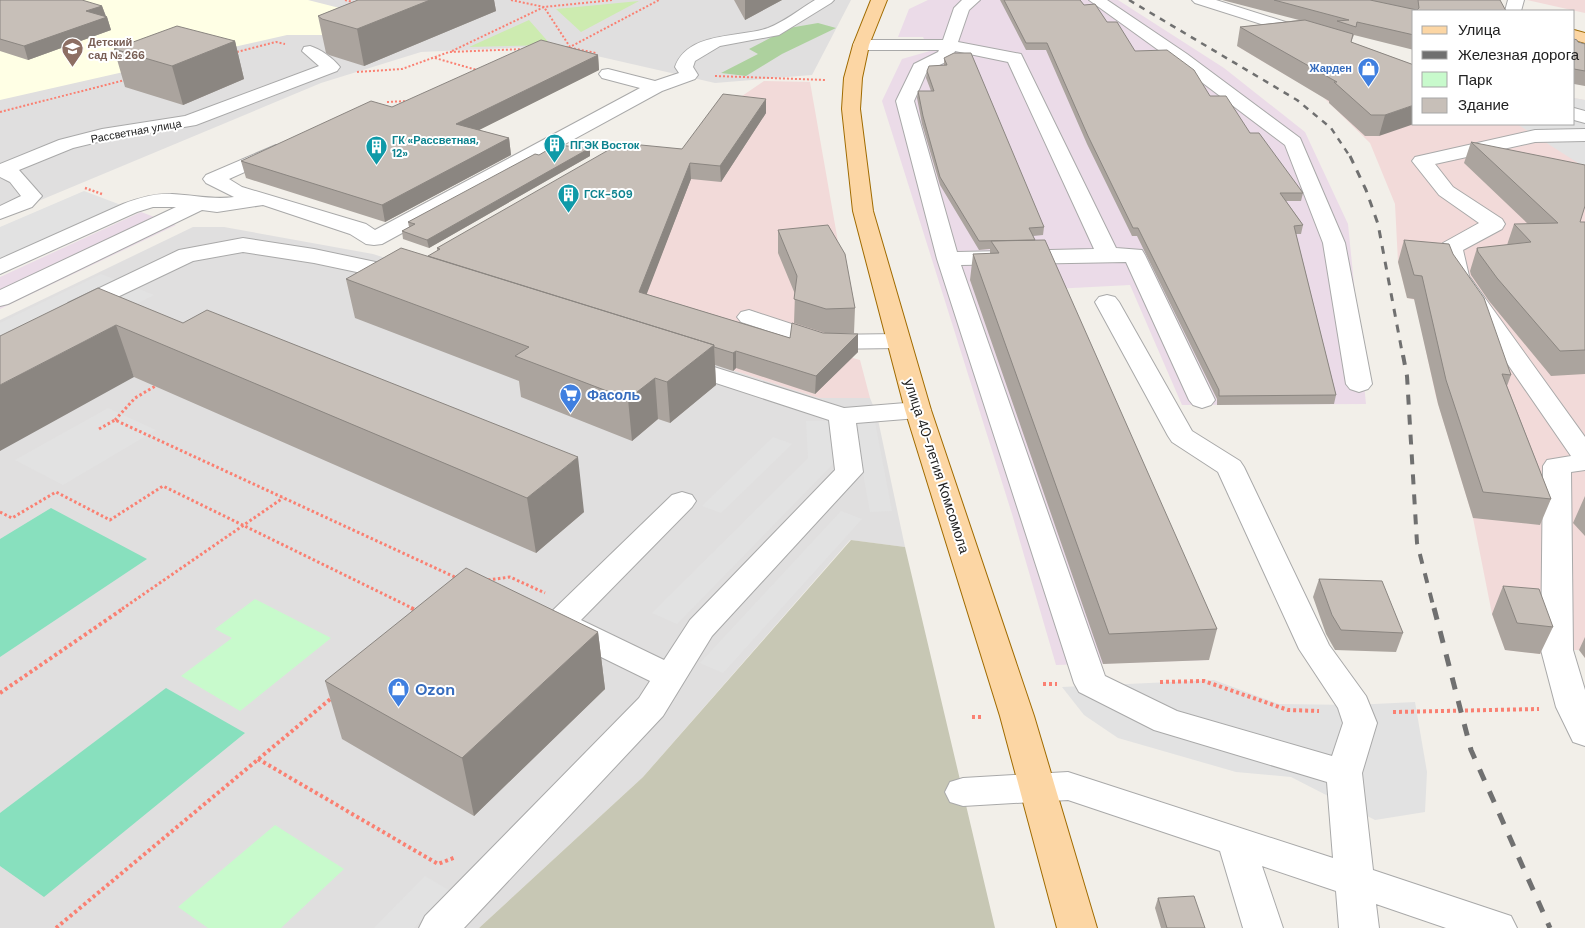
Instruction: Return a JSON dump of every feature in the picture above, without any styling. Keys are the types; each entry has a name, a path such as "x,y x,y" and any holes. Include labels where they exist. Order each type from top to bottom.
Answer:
{"main road":[{"name":"улица 40-летия Комсомола","path":"879,0 861,45 852,78 851,110 863,211 918,410 1038,787 1077,928"}],"street":[{"path":"686,71 687,58 714,42 774,32 826,0"},
{"path":"972,0 962,8 946,55 920,68 905,101 948,259 1091,683 1166,721 1344,773"},
{"path":"1097,0 1181,58 1293,142 1334,243 1360,384"},
{"path":"1200,0 1319,38"},
{"path":"374,240 656,86 686,71 718,60 740,49 742,38"},
{"path":"310,51 328,44"},
{"path":"861,45 949,45 1015,58 1108,255"},
{"path":"310,51 331,67"},
{"name":"Рассветная улица","path":"2,170 66,144 102,135 189,122 331,67"},
{"path":"608,74 656,86"},
{"path":"1585,135 1535,136 1422,161 1446,191 1494,224 1451,248 1458,276 1585,456"},
{"path":"296,142 213,179 235,191 358,229 374,240 401,250"},
{"path":"0,212 25,203 32,196 17,178 2,170"},
{"path":"0,268 130,208 151,201 171,200 218,206 264,199"},
{"path":"0,300 199,204"},
{"path":"61,316 187,255 243,245 314,256 394,272 421,280"},
{"path":"948,259 1134,255 1202,400"},
{"path":"1107,302 1180,436 1230,468 1315,649 1354,705 1355,713 1360,723 1344,773 1356,881 1359,928"},
{"path":"749,317 823,342 898,341"},
{"path":"661,357 842,416 918,410"},
{"path":"439,928 651,707 701,628 849,472 842,416"},
{"path":"1579,720 1557,650 1556,466 1585,462"},
{"path":"670,677 559,623 682,501"},
{"path":"963,792 1068,786 1497,928"},
{"path":"1235,841 1263,928"}],"path":[{"path":"345,0 364,5"},
{"path":"512,0 544,7 614,0"},
{"path":"570,47 659,0"},
{"path":"544,7 570,47"},
{"path":"331,67 362,73 402,69 449,52 544,7"},
{"path":"228,54 276,42 310,51"},
{"path":"560,48 570,47 597,53"},
{"path":"449,52 532,49"},
{"path":"434,58 477,70"},
{"path":"686,71 832,80"},
{"path":"0,112 133,78"},
{"path":"387,102 412,100"},
{"path":"99,429 115,420 135,398 160,384"},
{"path":"115,420 459,579"},
{"path":"0,512 12,518 56,492 110,520 163,486 420,612"},
{"path":"0,693 283,498"},
{"path":"1157,682 1204,681 1288,710 1355,713 1461,712 1579,720"},
{"path":"1037,684 1091,683"},
{"path":"56,928 340,691"},
{"path":"258,759 438,864 465,854"}],"shaded area":[{"path":"0,0 851,0 812,75 715,83 553,46 421,52 321,83 0,217"},
{"name":"Детский сад № 266","path":"0,0 308,0 375,17 324,35 287,35 0,100"},
{"path":"928,0 1118,0 1224,68 1305,132 1348,224 1366,404 1182,405 1130,285 1053,289 1209,660 1056,665 1012,514 882,101 902,59 930,51 923,37 898,37 909,9"},
{"path":"1527,0 1585,0 1585,13"},
{"path":"1237,46 1412,123 1412,125 1575,125 1575,98 1585,100 1585,658 1579,650 1557,650 1542,654 1505,650 1492,614 1473,518 1436,397 1415,300 1407,298 1398,262 1395,204 1370,143 1323,97"},
{"path":"764,81 810,82 854,333 821,334 824,350 860,360 870,398 819,398 577,320 723,109"},
{"path":"1575,98 1585,100 1585,172 1578,163 1519,125 1575,125"},
{"path":"84,191 121,205 0,260 0,227"},
{"path":"141,212 176,225 0,309 0,277"},
{"path":"193,227 224,227 373,254 819,398 870,398 877,415 905,547 850,540 643,777 479,928 0,928 0,320"},
{"path":"101,274 154,295 0,374 0,323"},
{"path":"108,408 156,430 63,485 15,460"},
{"path":"806,421 834,421 837,458 831,466 677,624 652,613 808,458"},
{"path":"875,422 892,511 870,512 854,423"},
{"path":"773,437 792,444 721,513 702,506"},
{"path":"841,511 862,519 723,673 700,663"},
{"path":"851,540 905,547 995,928 479,928 643,777"},
{"path":"1214,680 1279,704 1354,705 1415,702 1427,772 1425,812 1375,820 1291,777 1236,772 1118,738 1084,715 1062,687"},
{"path":"425,876 450,891 414,928 374,928"}],"green space":[{"path":"639,1 581,32 556,9"},
{"path":"529,20 551,45 469,47"},
{"path":"818,23 836,28 782,54 746,76 721,73 758,54 749,49 789,28"},
{"path":"51,508 147,559 0,657 0,539"},
{"path":"255,599 331,638 240,711 181,676 232,638 215,629"},
{"path":"166,688 245,733 44,897 0,866 0,813"},
{"path":"275,825 344,869 281,928 208,928 178,907"}],"building":[{"path":"0,0 82,0 102,6 86,11 107,17 24,46 0,39"},
{"path":"358,0 430,0 357,29 322,19 318,16"},
{"path":"1004,0 1080,0 1084,5 1095,4 1107,22 1117,22 1135,51 1167,50 1194,70 1210,96 1226,96 1250,133 1259,133 1303,193 1280,193 1303,225 1294,226 1336,395 1219,396 1219,390 1138,228 1133,228 1088,136 1047,43 1026,43"},
{"path":"1274,0 1370,0 1417,10 1412,10 1412,35 1357,22 1356,27 1337,21 1349,20"},
{"path":"1418,0 1500,0 1505,10 1417,10 1419,8"},
{"path":"1305,20 1353,34 1351,42 1412,64 1412,106 1385,115 1371,115 1334,82 1337,82 1240,27"},
{"path":"177,26 235,41 172,66 114,49"},
{"path":"1575,39 1585,44 1585,71 1575,69"},
{"path":"541,40 598,55 456,124 509,138 382,205 241,161 371,101 392,107"},
{"path":"954,53 971,53 1044,227 1029,228 1035,240 979,241 940,177 918,91 934,91 927,71 929,66 947,65 944,58"},
{"path":"723,94 766,99 720,166 690,163 639,292 790,338 792,323 823,333 858,334 816,376 736,351 733,353 714,347 714,345 428,256 440,249 437,248 619,144 632,147 641,145 682,149"},
{"path":"1471,142 1585,165 1585,206 1580,222 1585,222 1585,350 1560,351 1497,278 1478,252 1477,248 1531,242 1514,224 1558,223"},
{"path":"556,145 590,148 427,240 402,231 415,224 408,222 535,154 539,155"},
{"path":"828,225 845,254 855,308 826,309 794,299 797,276 778,230"},
{"path":"1045,240 1217,629 1109,634 973,254 999,253 991,241"},
{"path":"1404,240 1449,244 1453,254 1484,298 1511,375 1502,374 1551,499 1483,492 1446,380 1422,276 1414,275"},
{"path":"401,248 714,345 667,382 655,378 628,399 515,356 529,347 346,279"},
{"path":"98,288 183,323 207,310 578,457 527,498 116,325 0,385 0,336"},
{"path":"466,568 598,632 462,758 325,681"},
{"path":"1319,579 1382,581 1403,633 1341,630 1332,615"},
{"path":"1503,586 1539,589 1553,627 1517,623"},
{"path":"1194,896 1205,928 1167,928 1158,898"}],"railway":[{"path":"1129,0 1297,100 1331,128 1351,158"},
{"path":"1351,158 1366,190 1378,224 1403,357"},
{"path":"1403,355 1407,376 1417,543 1434,609"},
{"path":"1434,608 1471,750 1550,928"}],"place":[{"name":"Детский сад № 266","path":"72,67"},
{"name":"Жарден","path":"1368,87"},
{"name":"ПГЭК Восток","path":"554,164"},
{"name":"ГК «Рассветная, 12»","path":"376,165"},
{"name":"ГСК-509","path":"568,213"},
{"name":"Фасоль","path":"571,414"},
{"name":"Ozon","path":"399,708"}]}
